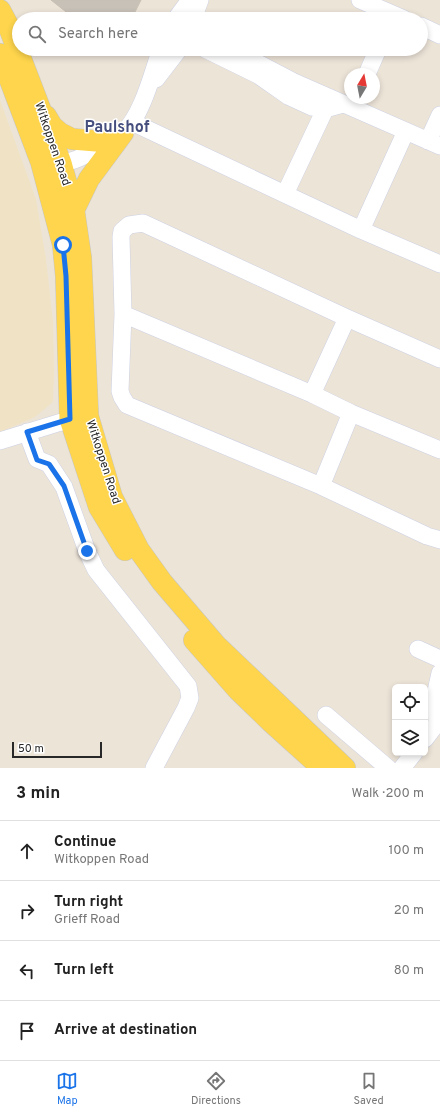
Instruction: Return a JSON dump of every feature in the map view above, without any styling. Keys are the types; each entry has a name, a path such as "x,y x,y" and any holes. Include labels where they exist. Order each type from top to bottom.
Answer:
{"main road":[{"name":"Witkoppen Road","path":"0,10 12,35"},
{"name":"Witkoppen Road","path":"0,54 74,210 81,258 79,417"},
{"name":"Witkoppen Road","path":"20,56 36,98 51,163 63,245 79,417 99,507 141,575 182,627 222,673 271,722 313,759 345,768"},
{"path":"36,98 52,126 60,133 72,139 96,141 127,128"},
{"path":"74,210 88,179 127,128"}],"street":[{"path":"185,12 190,0"},
{"path":"188,12 200,0"},
{"path":"360,0 385,12"},
{"path":"428,29 440,35"},
{"path":"147,91 159,56"},
{"path":"51,163 77,160 127,128 147,91 174,56"},
{"path":"219,56 258,75 294,99 312,107 341,103"},
{"path":"244,56 294,82 434,144 440,115"},
{"path":"370,68 375,56"},
{"path":"285,194 341,103"},
{"path":"127,128 285,194 361,230 440,264"},
{"path":"361,230 406,131"},
{"path":"440,359 347,318 143,223 136,223 125,227 121,237 122,314 120,391 127,405 321,486 427,536 440,540"},
{"path":"122,314 440,450"},
{"path":"312,394 347,318"},
{"path":"321,486 352,413"},
{"path":"0,441 79,417"},
{"path":"27,432 37,460 49,464 64,486 87,551 96,570 188,686 190,698 186,708 154,768"},
{"path":"418,649 440,659"},
{"path":"428,735 439,724 435,696 440,673"},
{"path":"326,715 388,768"},
{"path":"402,768 412,756"}],"shaded area":[{"path":"0,100 36,199 46,259 53,321 54,370 53,402 35,417 0,432"}],"building":[{"path":"51,0 141,0 135,12 66,12"}],"district":[{"name":"Paulshof","path":"117,128"}],"route":[{"path":"63,245 69,345 70,419 27,432 37,460 44,461 49,464 64,486 87,551"}]}
